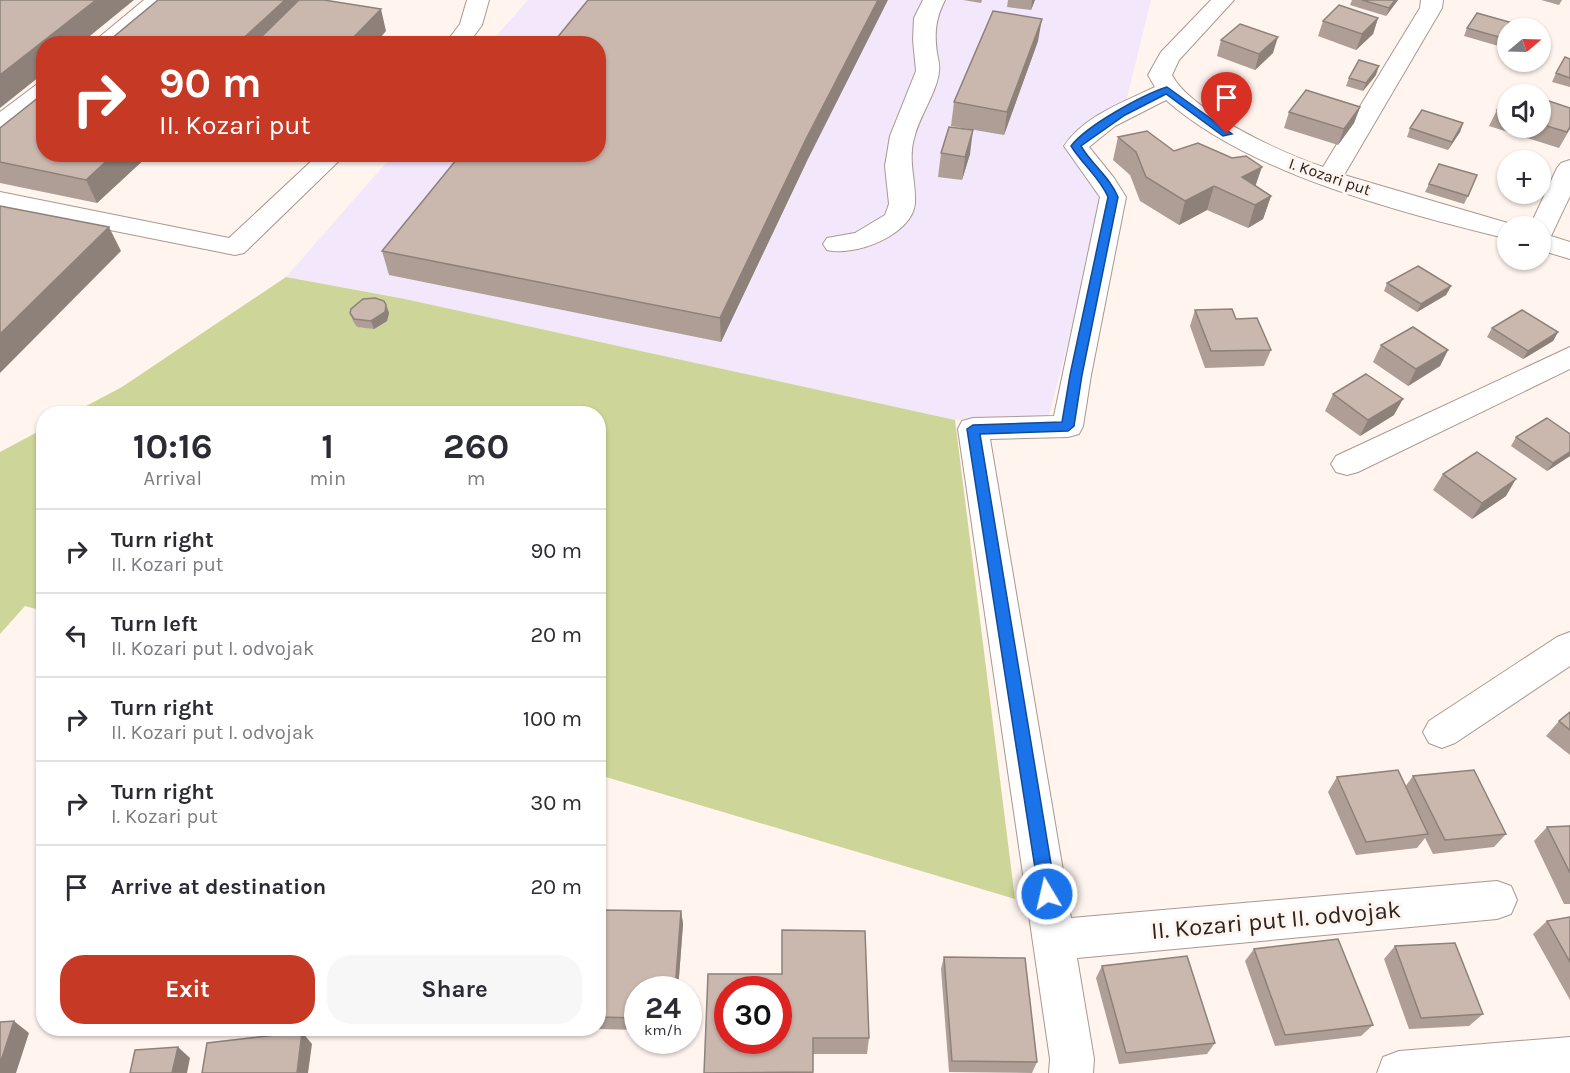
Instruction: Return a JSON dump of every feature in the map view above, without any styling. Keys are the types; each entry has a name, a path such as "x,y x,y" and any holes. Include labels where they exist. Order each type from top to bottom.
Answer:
{"street":[{"path":"112,36 157,0"},
{"path":"462,36 471,25 477,0"},
{"path":"836,244 862,240 896,219 902,204 898,166 902,136 928,71 925,18 934,0"},
{"path":"1329,178 1431,8 1432,0"},
{"path":"1071,1073 1054,940 973,429 1068,426 1076,375 1113,197 1108,184 1086,162 1076,146 1081,139 1121,113 1167,90 1160,75 1169,57 1212,4"},
{"name":"I. Kozari put","path":"1167,90 1227,134 1274,157 1329,178 1497,228"},
{"path":"0,124 36,96"},
{"path":"0,200 235,247 325,162"},
{"path":"1548,216 1570,168"},
{"path":"1551,245 1570,251"},
{"path":"1347,464 1570,357"},
{"path":"1442,732 1570,647"},
{"name":"II. Kozari put II. odvojak","path":"1054,940 1497,900"},
{"path":"1399,1073 1570,1059"}],"shaded area":[{"path":"528,0 1151,0 1126,102 1062,144 1106,194 1049,416 955,420 405,299 286,277 387,162 606,162 606,36 496,36"}],"green space":[{"path":"286,277 405,299 955,420 1015,899 606,777 606,406 86,406 122,387"},
{"path":"36,433 36,609 25,606 0,634 0,452"}],"building":[{"path":"0,0 96,0 50,36 36,36 36,47 0,75"},
{"path":"158,0 285,0 246,36 115,36"},
{"path":"299,0 324,0 381,9 355,36 262,36"},
{"path":"588,0 878,0 806,139 720,318 382,251 454,162 606,162 606,36 559,36"},
{"path":"1362,0 1395,0 1389,8"},
{"path":"1339,5 1378,18 1362,34 1323,21"},
{"path":"993,11 1042,19 1007,112 954,102"},
{"path":"1477,13 1497,19 1497,36 1467,28"},
{"path":"1240,24 1278,37 1259,54 1221,40"},
{"path":"1565,57 1570,59 1570,78 1556,73"},
{"path":"1359,60 1379,66 1366,83 1349,78"},
{"path":"1306,90 1360,107 1344,129 1289,112"},
{"path":"36,99 36,162 105,162 86,180 0,162 0,128"},
{"path":"1551,102 1570,108 1570,127 1567,132 1551,127"},
{"path":"1422,110 1463,123 1452,142 1410,128"},
{"path":"949,127 973,130 965,157 941,153"},
{"path":"1147,131 1174,151 1198,143 1232,158 1246,156 1262,167 1242,177 1271,196 1255,205 1214,186 1185,201 1146,177 1136,152 1118,137"},
{"path":"1439,164 1477,175 1468,196 1429,184"},
{"path":"0,206 109,227 0,334"},
{"path":"1418,266 1451,286 1421,304 1387,283"},
{"path":"375,298 384,301 385,312 371,321 354,319 350,313 351,309 363,299"},
{"path":"1232,309 1236,319 1257,318 1271,350 1211,351 1195,310"},
{"path":"1522,310 1558,332 1528,351 1492,328"},
{"path":"1413,327 1448,350 1416,369 1381,345"},
{"path":"1366,374 1403,399 1368,420 1333,394"},
{"path":"1547,418 1570,434 1570,452 1553,463 1516,437"},
{"path":"1477,452 1516,479 1482,503 1443,474"},
{"path":"1570,712 1570,730 1559,721"},
{"path":"1398,770 1428,834 1366,842 1337,777"},
{"path":"1474,770 1506,834 1445,840 1413,776"},
{"path":"1570,826 1570,873 1547,827"},
{"path":"606,910 681,911 676,976 624,976 624,1018 606,1017"},
{"path":"1570,917 1570,962 1547,921"},
{"path":"782,930 865,931 869,1038 813,1038 813,1072 704,1073 708,974 782,974"},
{"path":"1338,939 1373,1025 1285,1035 1254,949"},
{"path":"1455,943 1483,1014 1421,1018 1395,946"},
{"path":"1187,956 1215,1043 1126,1053 1102,966"},
{"path":"944,957 1025,958 1037,1062 952,1061"},
{"path":"14,1021 0,1064 0,1022"},
{"path":"267,1036 302,1036 297,1073 202,1073 207,1043"},
{"path":"178,1047 172,1073 130,1073 135,1050"}],"route":[{"path":"1047,894 973,429 1068,426 1076,375 1113,197 1108,184 1086,162 1076,146 1081,139 1121,113 1167,90 1227,134"}]}
